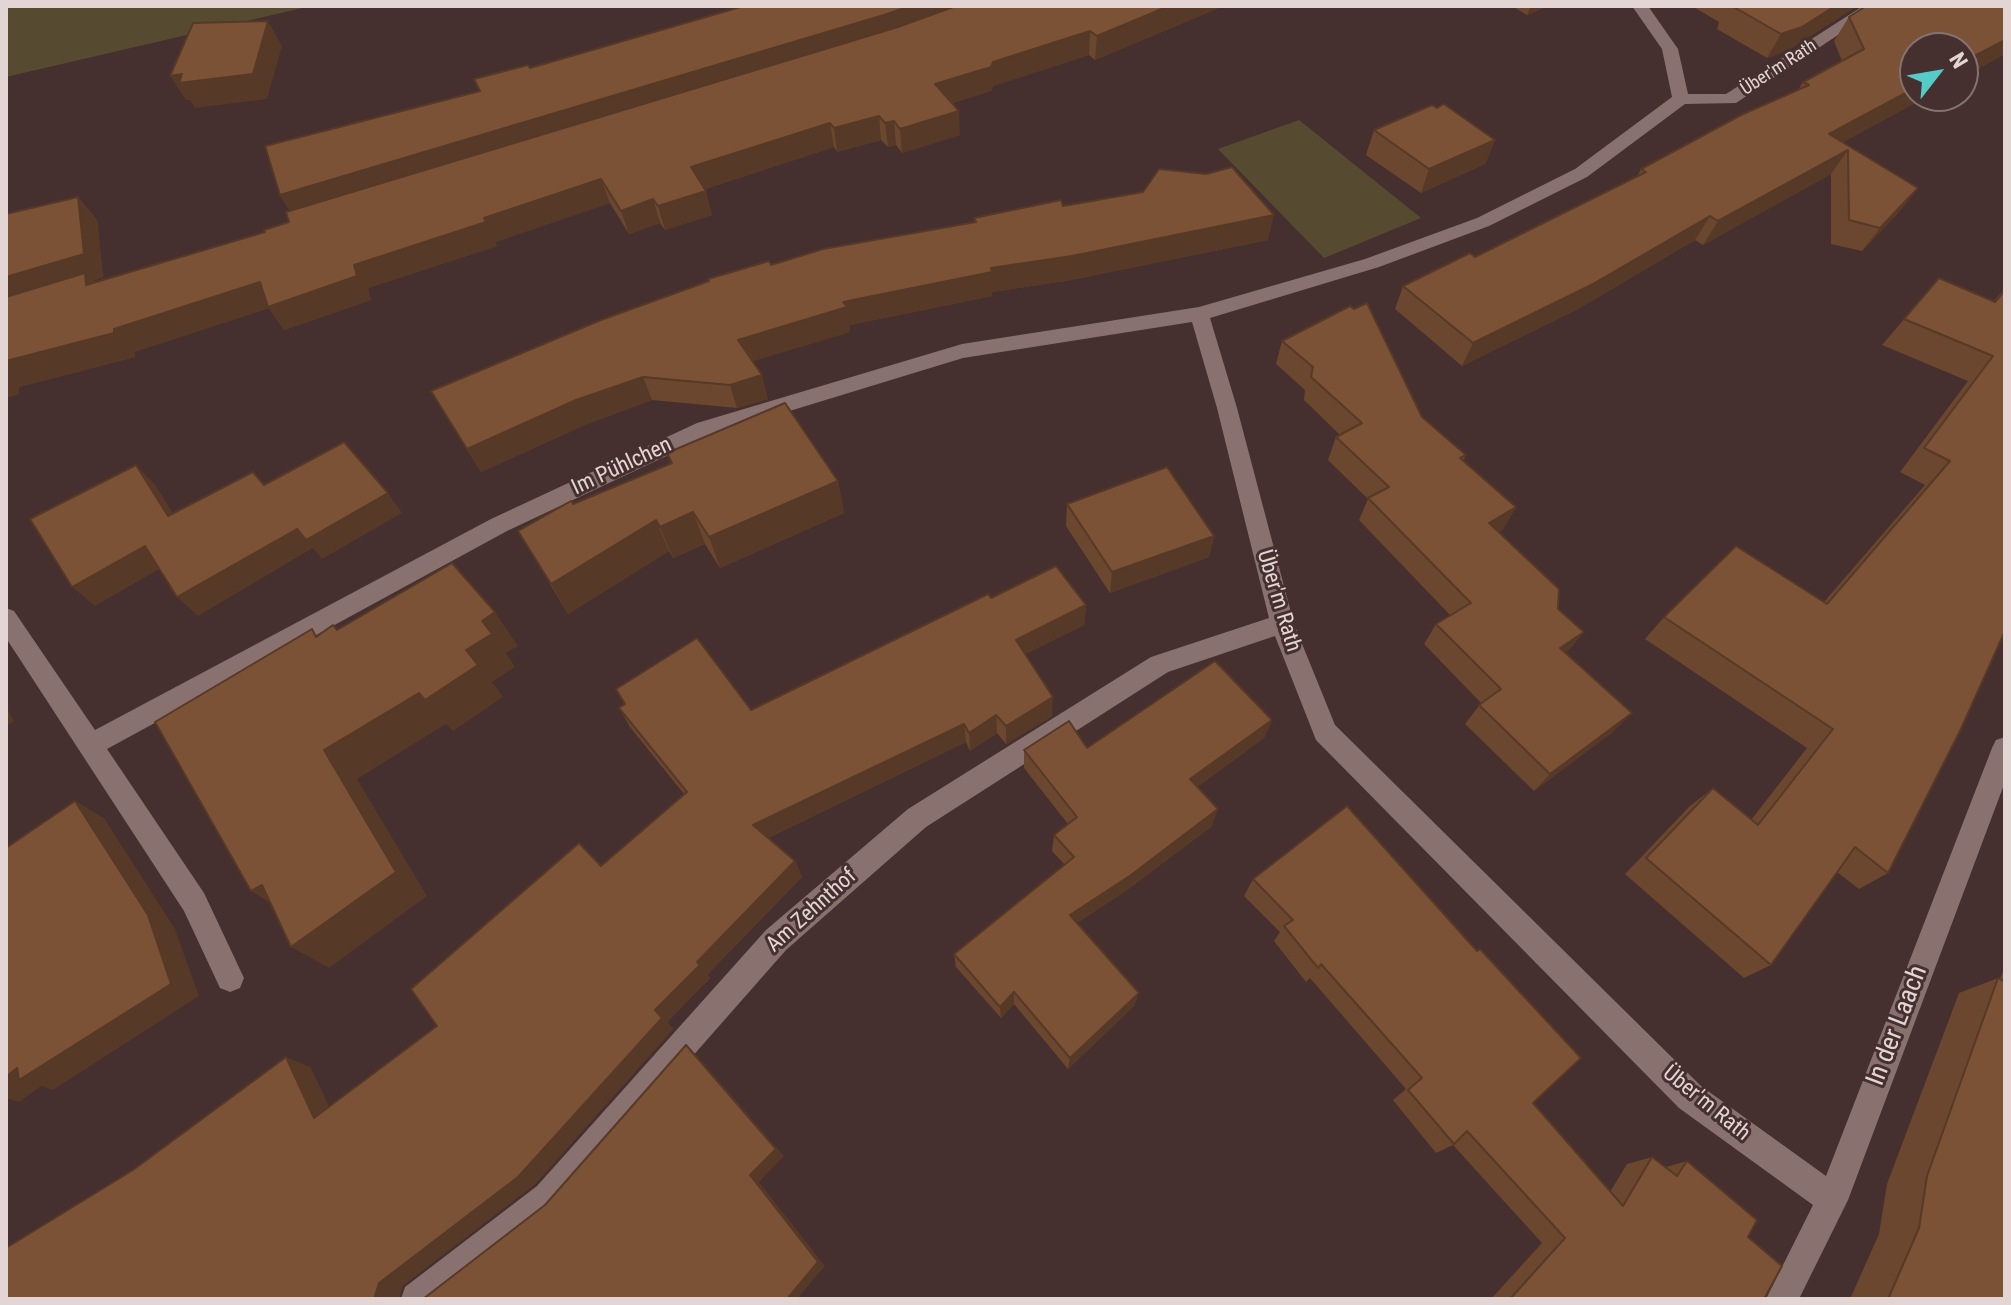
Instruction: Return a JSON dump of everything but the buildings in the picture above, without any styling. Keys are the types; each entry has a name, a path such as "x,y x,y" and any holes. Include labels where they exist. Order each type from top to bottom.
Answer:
{"street":[{"path":"1199,314 1372,263 1483,222 1581,173 1681,99 1670,49 1640,6"},
{"name":"Über'm Rath","path":"1681,99 1730,99 1869,9"},
{"name":"Über'm Rath","path":"1199,314 1227,408 1282,624 1325,732 1690,1097 1832,1200"},
{"name":"Im Pühlchen","path":"91,745 499,525 704,429 962,351 1199,314"},
{"path":"6,618 194,902 230,978"},
{"name":"Am Zehnthof","path":"417,1299 548,1197 776,940 917,818 1160,664 1282,624"},
{"name":"In der Laach","path":"1782,1299 1832,1200 2005,748"}],"shaded area":[{"path":"6,6 311,6 6,77"},
{"path":"1299,120 1421,218 1324,258 1218,149"}]}
